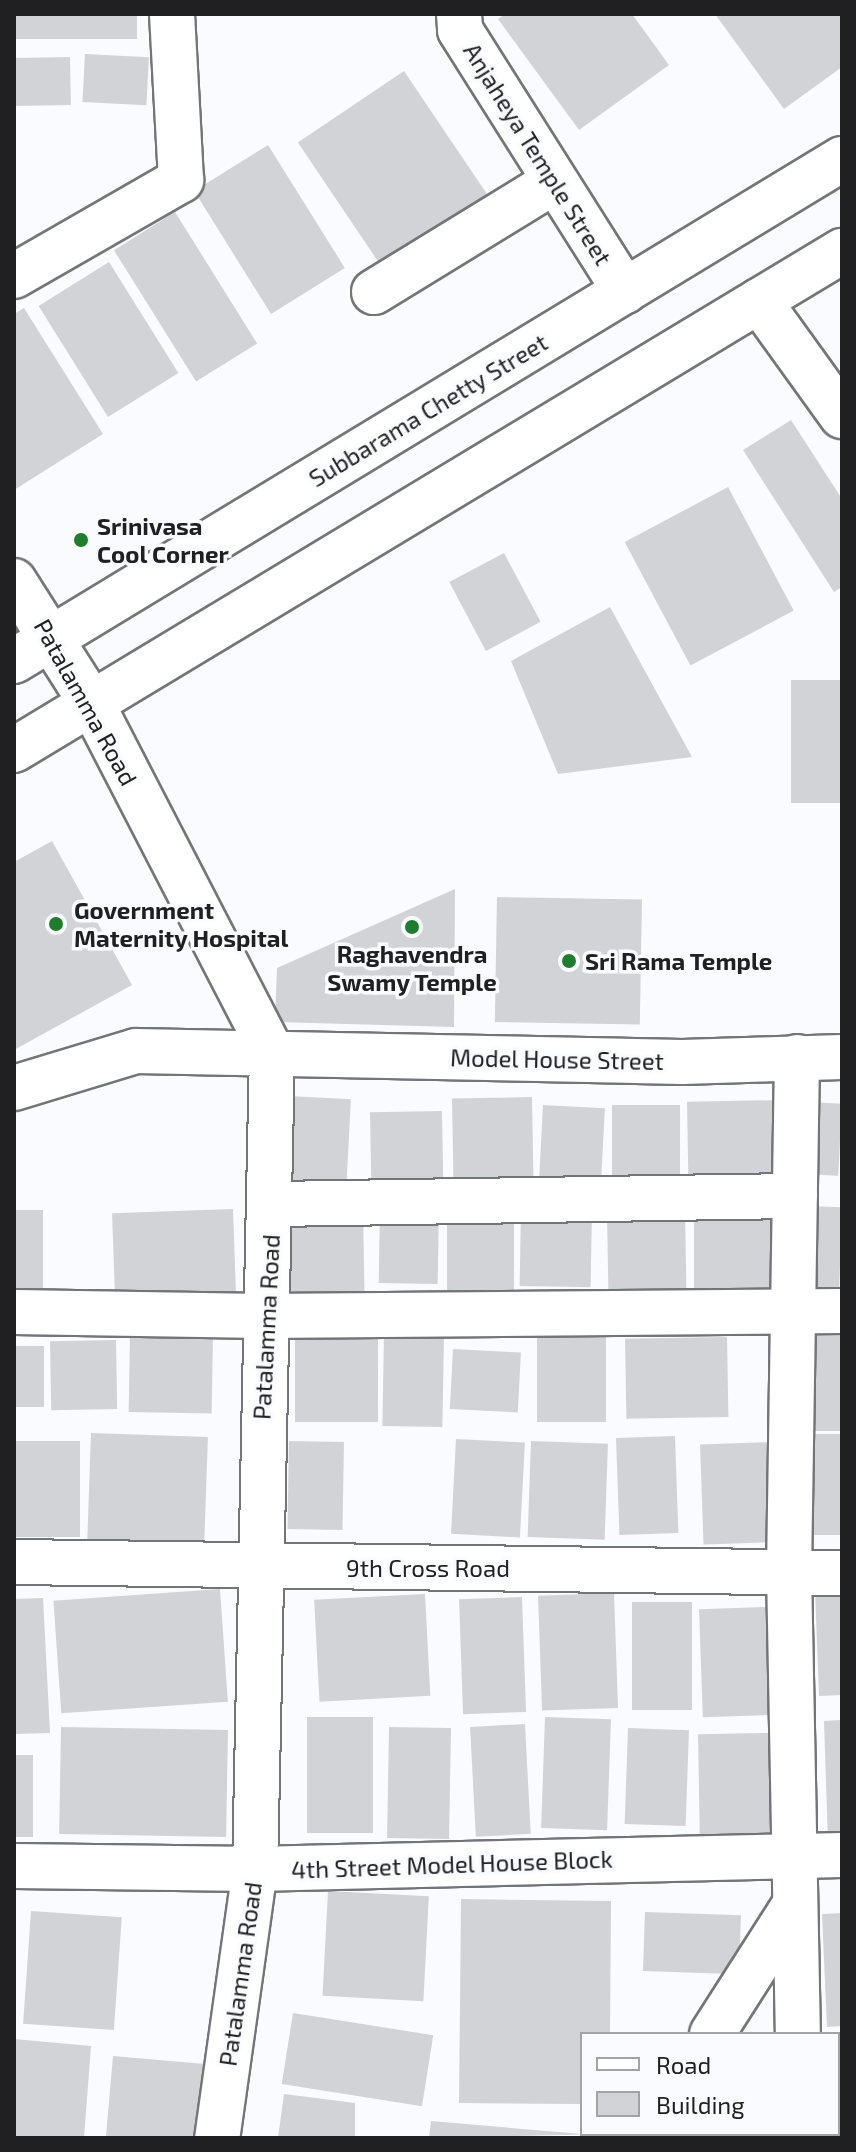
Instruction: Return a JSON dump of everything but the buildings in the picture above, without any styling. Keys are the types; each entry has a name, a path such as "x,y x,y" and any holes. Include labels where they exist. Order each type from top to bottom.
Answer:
{"street":[{"path":"14,276 181,180 172,14"},
{"name":"Anjaheya Temple Street","path":"468,19 552,183 625,291"},
{"name":"Subbarama Chetty Street","path":"14,661 842,159"},
{"path":"374,292 552,183"},
{"path":"14,750 842,251"},
{"path":"759,301 842,416"},
{"name":"Patalamma Road","path":"14,581 54,637 92,704 272,1053 273,1204 264,1316 255,1869 217,2138"},
{"name":"Model House Street","path":"14,1088 136,1051 682,1062 842,1057"},
{"path":"797,1057 789,1571 798,2032"},
{"path":"273,1204 795,1196"},
{"path":"14,1312 264,1316 842,1311"},
{"name":"9th Cross Road","path":"14,1562 842,1573"},
{"name":"4th Street Model House Block","path":"14,1866 255,1869 794,1853 842,1855"},
{"path":"713,2032 794,1906"}],"place":[{"name":"Srinivasa Cool Corner","path":"81,540"},
{"name":"Government Maternity Hospital","path":"56,924"},
{"name":"Raghavendra Swamy Temple","path":"412,927"},
{"name":"Sri Rama Temple","path":"569,961"}]}
